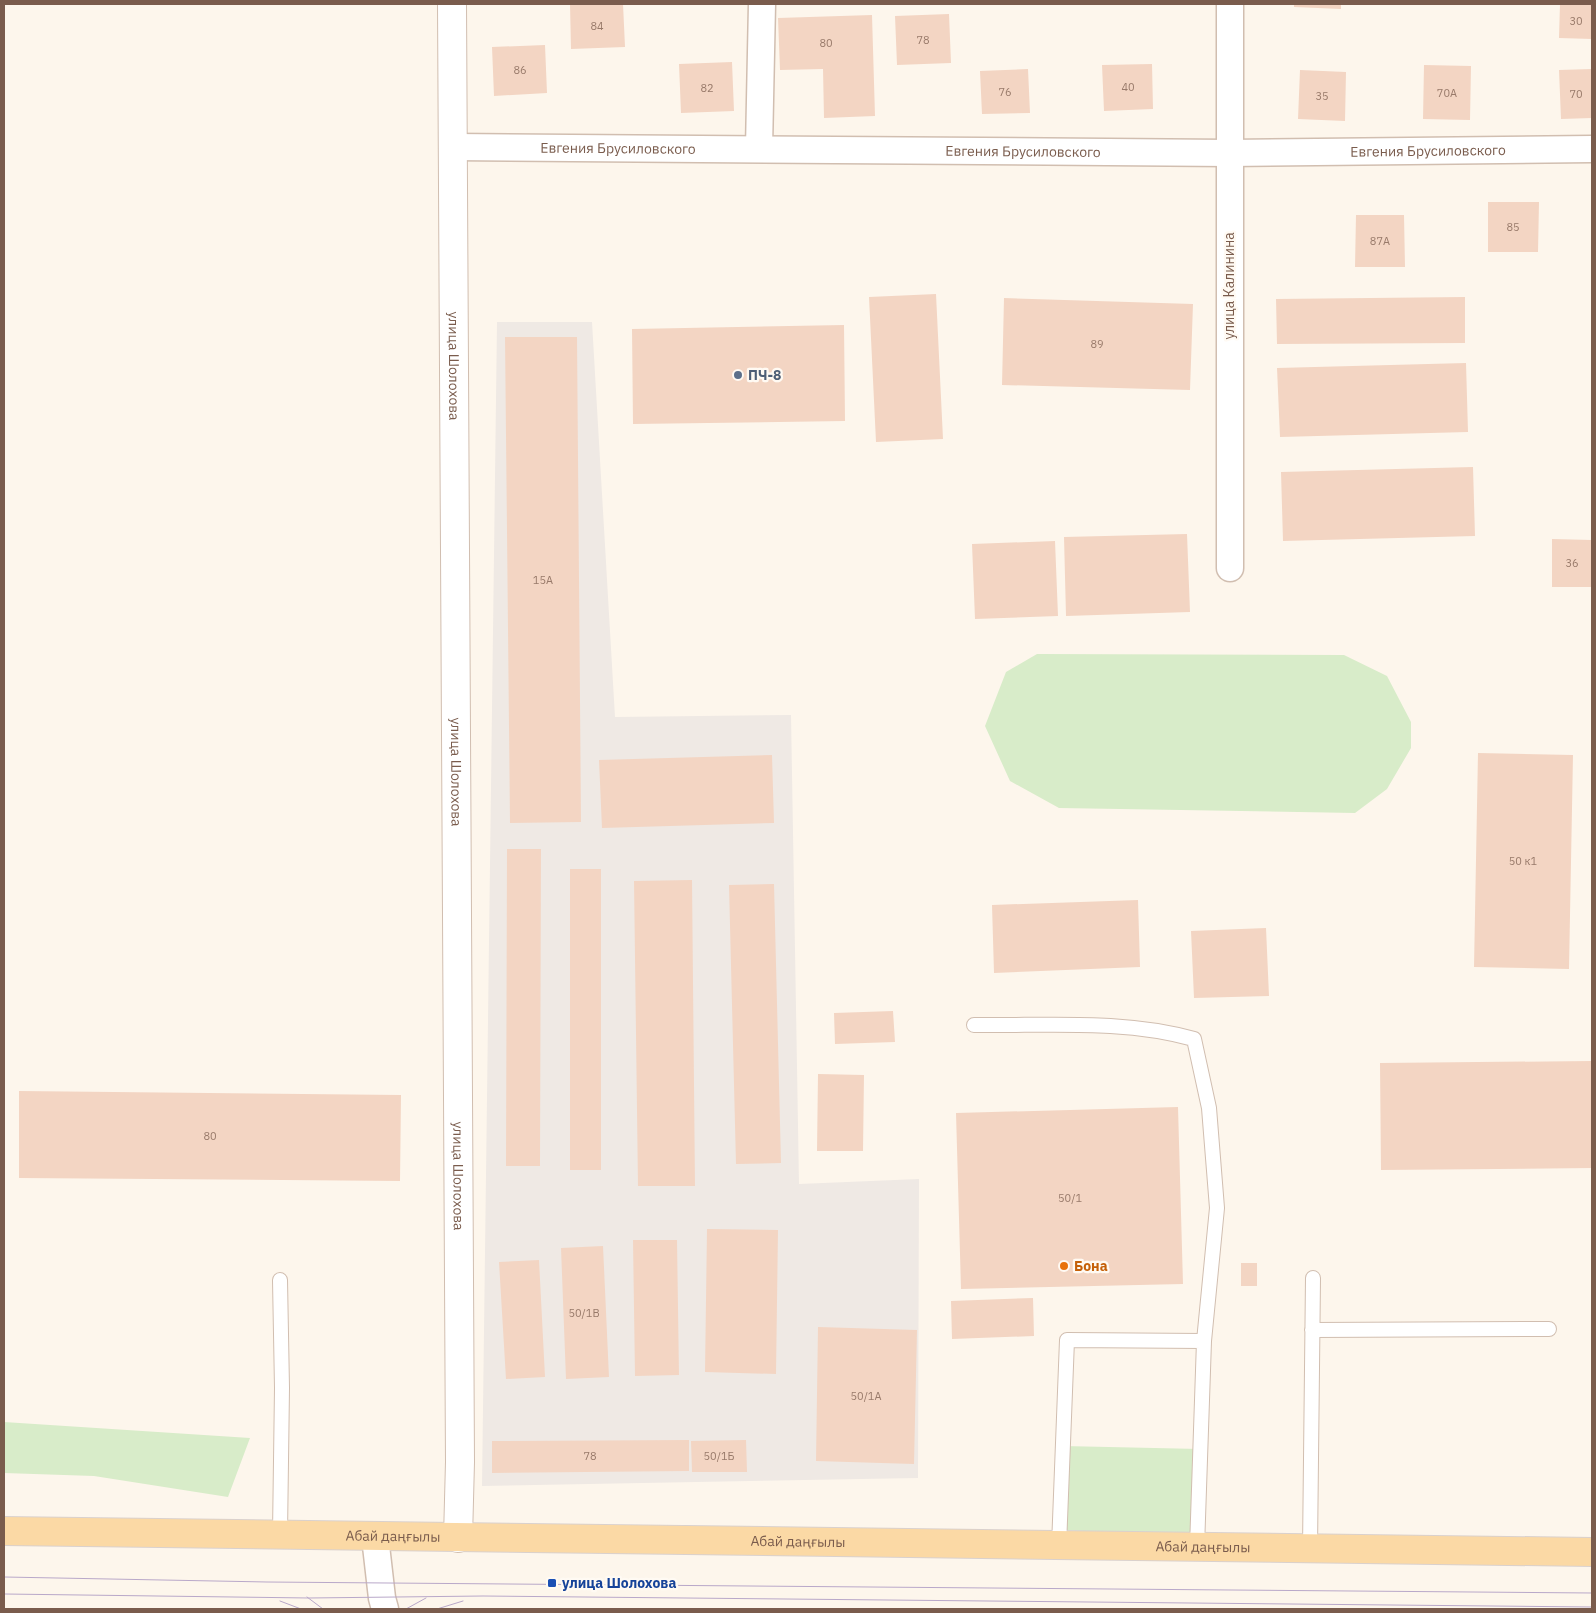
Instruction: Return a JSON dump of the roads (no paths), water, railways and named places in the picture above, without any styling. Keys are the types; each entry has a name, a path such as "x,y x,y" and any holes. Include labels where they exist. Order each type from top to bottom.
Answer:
{"main road":[{"name":"Абай даңғылы","path":"4,1531 1592,1552"}],"street":[{"name":"улица Шолохова","path":"452,4 460,1442 458,1538"},
{"path":"759,148 762,4"},
{"name":"улица Калинина","path":"1230,4 1230,568"},
{"name":"Евгения Брусиловского","path":"453,147 1229,153 1592,149"},
{"path":"375,1537 385,1609"}],"lane":[{"path":"974,1025 1133,1027 1164,1030 1194,1039 1210,1108 1217,1208 1204,1341 1196,1548"},
{"path":"1310,1549 1313,1278"},
{"path":"280,1280 282,1388 280,1534"},
{"path":"1312,1330 1549,1329"},
{"path":"1059,1546 1067,1340 1204,1341"}],"tram line":[{"path":"4,1577 267,1582 1592,1593"},
{"path":"4,1594 309,1598 483,1596 1592,1607"},
{"path":"307,1597 323,1609"},
{"path":"406,1609 426,1598"},
{"path":"280,1601 301,1609"},
{"path":"437,1609 463,1601"}],"place":[{"name":"ПЧ-8","path":"738,375"},
{"name":"Бона","path":"1064,1266"},
{"name":"улица Шолохова","path":"552,1583"}]}
